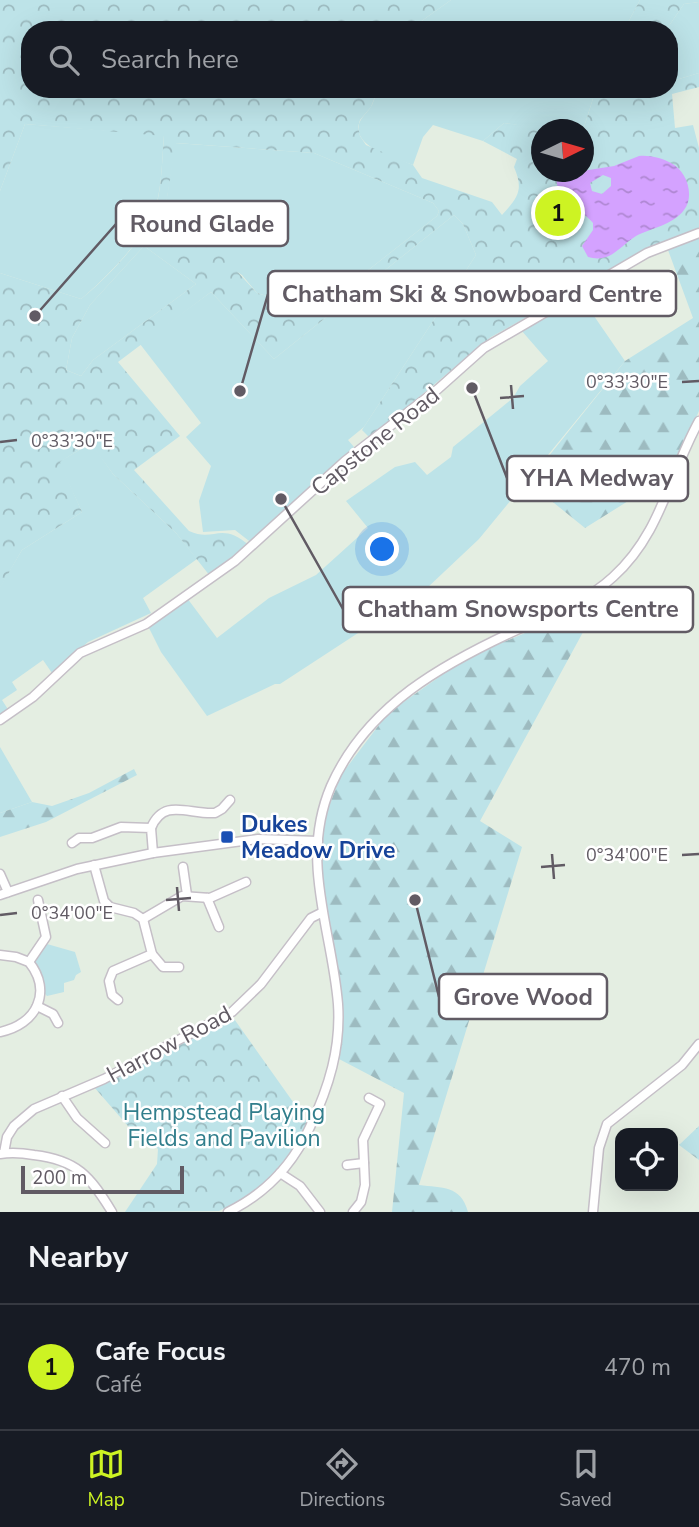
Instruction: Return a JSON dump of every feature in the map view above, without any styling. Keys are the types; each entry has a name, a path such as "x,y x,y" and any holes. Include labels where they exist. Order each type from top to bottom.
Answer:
{"street":[{"name":"Capstone Road","path":"0,720 33,697 80,653 146,624 234,561 345,461 438,389 484,348 647,253 699,233"},
{"path":"228,1212 240,1210 280,1173 302,1143 329,1080 336,1050 338,1003 321,913 317,875 318,841 323,813 347,756 390,705 415,684 486,644 587,597 627,564 653,528 683,450 699,421"},
{"path":"153,853 151,828 157,817 166,810 215,813 230,800"},
{"path":"76,837 92,838 125,827 151,828"},
{"path":"0,874 4,893 94,865 153,853 258,839 318,841"},
{"path":"94,865 100,892 107,905 134,913 143,919 152,954 163,967 179,967"},
{"path":"183,867 187,895"},
{"path":"143,919 173,900 187,895 207,898 246,881"},
{"path":"207,898 219,927"},
{"path":"29,962 46,937 38,900"},
{"name":"Harrow Road","path":"2,1153 14,1126 34,1109 104,1079 232,1012 261,985 313,915 321,913"},
{"path":"118,1000 111,996 109,986 113,971 152,954"},
{"path":"0,955 29,962 38,984 37,1006 24,1024 0,1032"},
{"path":"37,1006 52,1014 58,1023"},
{"path":"593,1212 598,1152 607,1124 682,1065 699,1044"},
{"path":"62,1096 77,1118 105,1143"},
{"path":"353,1212 364,1192 363,1140 380,1104 369,1098"},
{"path":"2,1153 39,1155 73,1165 90,1180 112,1212"},
{"path":"347,1165 364,1163"},
{"path":"280,1173 300,1186 320,1212"}],"green space":[{"path":"0,0 451,0 422,21 21,21 21,98 374,98 358,127 366,145 413,165 422,178 492,202 502,215 518,193 519,182 514,167 517,159 483,141 504,123 531,126 531,182 594,182 594,119 587,119 593,98 672,98 675,128 693,125 699,148 699,230 646,251 491,337 370,438 362,430 476,255 463,224 454,215 274,359 211,292 118,362 180,436 134,470 189,531 205,535 231,534 250,546 210,576 176,533 113,474 90,443 60,462 82,512 22,550 0,588 0,273 81,299 124,257 152,218 159,189 164,136 25,124 0,191","holes":["176,143 314,153 433,203 439,211 437,216 334,297 286,302 257,293 222,255 201,243 173,239 152,242 152,237 164,217","144,246 196,284 93,360 81,376 66,370 72,338 90,305"]},
{"path":"451,0 640,0 629,21 422,21"},
{"path":"640,0 699,0 684,4 672,21 629,21"},
{"path":"699,2 699,73 678,79 678,21 672,21 684,4"},
{"path":"699,73 699,87 678,92 678,79"},
{"path":"375,98 593,98 587,119 531,119 531,128 504,123 483,141 433,125 423,137 413,165 369,146 359,132 360,121"},
{"path":"25,124 164,135 160,189 152,218 125,256 81,299 0,273 0,191"},
{"path":"175,143 314,153 433,203 439,211 437,216 334,297 286,302 257,293 242,275 186,239 152,242 152,237 164,217"},
{"path":"454,215 463,224 476,255 364,427 348,440 354,447 253,544 235,530 203,532 199,501 211,466 186,437 201,423 140,344 211,292 274,359"},
{"path":"699,237 699,411 665,486 633,498 585,528 528,482 625,361 693,318 668,250"},
{"path":"144,246 196,284 93,360 81,376 66,370 72,338 90,305"},
{"path":"583,300 625,361 479,539 427,588 280,684 207,716 161,652 149,628 187,598 217,638 269,598 316,575 368,528 346,501 395,467 415,462 427,475 451,457 453,447 513,398 520,386 548,361 521,330"},
{"path":"91,443 113,474 176,533 197,559 143,598 151,613 88,642 52,673 43,660 12,682 17,690 2,700 9,711 0,716 0,587 22,550 82,512 59,462"},
{"path":"600,601 480,821 522,847 419,1185 455,1192 465,1203 468,1212 392,1212 404,1093 339,1059 342,1029 320,854 326,814 341,775 388,713 449,670 485,650"},
{"path":"0,747 32,802 0,813"},
{"path":"134,769 137,775 46,822 0,837 0,813 32,802 52,806 89,793"},
{"path":"47,944 75,952 81,972 74,980 64,983 64,992 47,996 38,978 35,962"},
{"name":"Hempstead Playing Fields and Pavilion","path":"232,1016 308,1123 292,1152 273,1176 251,1195 219,1211 125,1212 157,1164 158,1149 150,1141 141,1141 94,1087"},
{"path":"699,1126 699,1160 679,1145"}],"water":[{"path":"639,156 656,157 677,167 685,178 689,191 687,204 674,219 636,236 609,256 588,257 582,246 593,230 593,223 563,197 557,182 592,182 592,191 602,194 611,186 611,178 603,175 594,181 594,169 614,166"}],"place":[{"name":"Cafe Focus","path":"558,213"},
{"name":"Round Glade","path":"35,316"},
{"name":"YHA Medway","path":"472,388"},
{"name":"Chatham Ski & Snowboard Centre","path":"240,391"},
{"name":"Chatham Snowsports Centre","path":"281,499"},
{"name":"Dukes Meadow Drive","path":"227,837"},
{"name":"Grove Wood","path":"415,900"}]}
